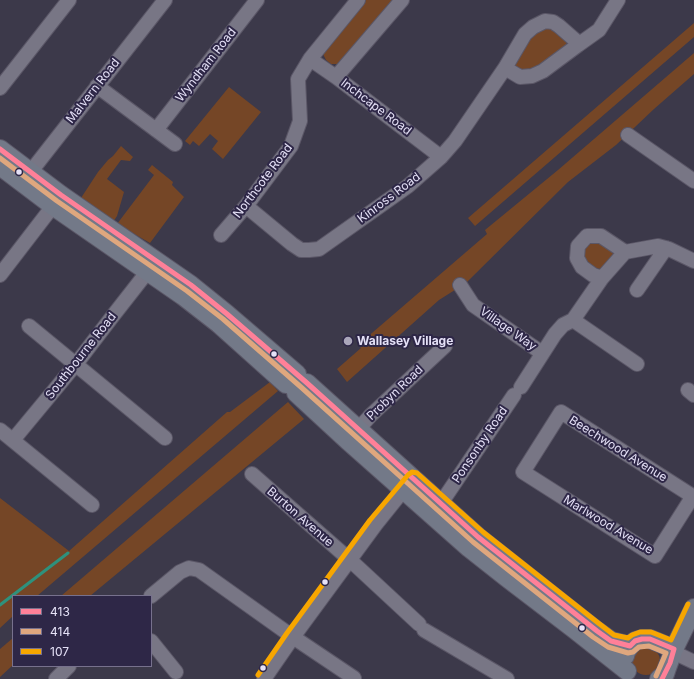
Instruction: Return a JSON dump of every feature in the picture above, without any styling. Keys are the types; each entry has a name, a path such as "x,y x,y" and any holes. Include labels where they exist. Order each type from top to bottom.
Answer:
{"main road":[{"path":"0,149 53,206 183,296 297,383"},
{"path":"0,166 26,177 68,199 191,285 227,314 297,383 437,509 478,537 611,641 630,646"},
{"path":"437,509 469,548 574,629 630,675"},
{"path":"630,675 624,665 624,658 630,646 635,641 650,639 668,633 694,607"},
{"path":"662,677 670,663 673,650 694,607"},
{"path":"650,639 673,650"}],"street":[{"path":"0,88 69,0"},
{"name":"Malvern Road","path":"26,177 165,0"},
{"name":"Wyndham Road","path":"156,130 256,0"},
{"path":"336,77 402,0"},
{"path":"505,68 520,76 532,76 543,71 599,30 618,0"},
{"name":"Northcote Road","path":"221,235 246,206 291,146 300,121 298,79 310,59 350,3"},
{"name":"Kinross Road","path":"246,206 301,250 319,249 408,186 441,157 455,142 505,68 525,34 533,27 545,21 552,22 575,40 578,45"},
{"name":"Inchcape Road","path":"310,59 441,157"},
{"path":"97,86 174,144"},
{"path":"628,135 694,181"},
{"path":"0,274 53,206"},
{"path":"602,278 593,275 582,267 577,258 578,246 587,236 601,236 625,252 658,246 670,249 694,261"},
{"path":"637,290 666,248"},
{"name":"Village Way","path":"518,391 555,334 563,325 573,320 602,278 625,252"},
{"name":"Southbourne Road","path":"13,440 76,364 148,271"},
{"name":"Village Way","path":"460,285 473,305 542,353"},
{"path":"573,320 636,364"},
{"path":"29,326 165,438"},
{"name":"Probyn Road","path":"353,435 371,415 445,346"},
{"name":"Ponsonby Road","path":"437,509 518,391"},
{"name":"Beechwood Avenue","path":"523,472 561,412 694,497"},
{"path":"0,430 92,505"},
{"name":"Marlwood Avenue","path":"523,472 655,556 694,497"},
{"name":"Burton Avenue","path":"252,474 350,560 422,627 507,679"},
{"path":"264,679 376,524 408,484"},
{"path":"152,595 180,572 189,568 199,570 293,637 354,678"},
{"path":"152,642 176,672"},
{"path":"673,650 694,662"},
{"path":"56,679 68,667"}],"shaded area":[{"path":"366,0 395,0 338,64 331,64 326,60 323,54 325,48"},
{"path":"694,23 694,37 475,226 468,218"},
{"path":"548,25 566,40 567,47 530,72 516,69 514,60 536,29"},
{"path":"694,53 694,74 616,145 568,182 466,283 439,300 347,382 337,369 361,348 358,345 487,234 485,230 558,170"},
{"path":"229,87 261,112 223,159 212,149 218,141 210,134 199,146 193,141 190,145 185,141"},
{"path":"121,146 133,157 130,161 121,160 107,179 124,192 117,216 113,222 81,198 98,172"},
{"path":"152,165 173,182 172,185 184,197 150,243 117,224 154,175 148,170"},
{"path":"592,239 606,243 613,253 612,258 606,266 601,269 594,268 586,264 582,256 585,244"},
{"path":"270,382 278,391 38,595 12,595 12,617 0,628 0,498 69,551 227,412 230,412"},
{"path":"288,402 304,419 91,595 62,595"},
{"path":"12,639 12,666 0,677 0,649"},
{"path":"646,647 656,651 660,661 656,671 646,675 636,671 632,661 636,651"}],"waterway":[{"path":"13,595 68,553"},
{"path":"0,605 12,596"}],"transit line":[{"name":"413","path":"0,149 61,195 191,285 227,314 307,383 478,537 597,631 611,641 630,646 635,641 650,639 674,649 670,663 662,679"},
{"name":"414","path":"0,158 57,201 187,291 223,319 473,542 593,637 608,647 628,653 633,652 639,647 649,646 666,653 656,676"},
{"name":"107","path":"258,675 370,520 412,472 417,473 483,532 614,635 628,638 640,632 651,632 671,640 688,604"}],"place":[{"name":"Wallasey Village","path":"348,341"}]}
